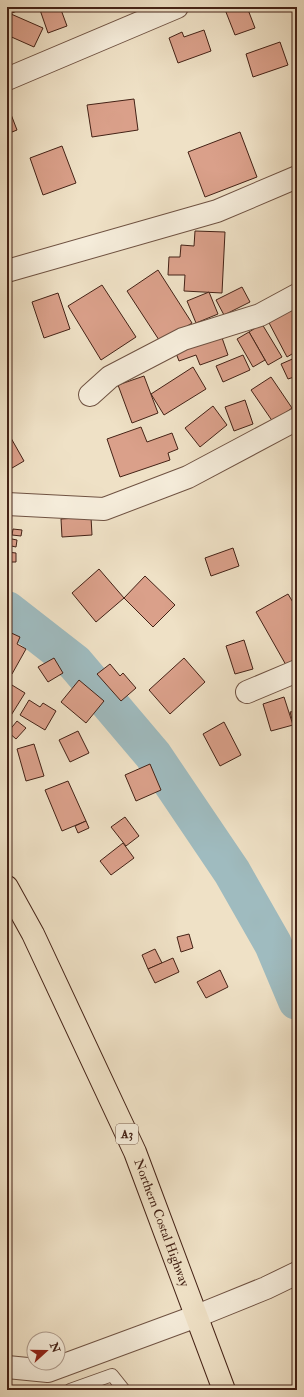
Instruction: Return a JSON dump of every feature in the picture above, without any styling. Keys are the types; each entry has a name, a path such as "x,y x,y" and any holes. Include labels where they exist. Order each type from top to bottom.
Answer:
{"main road":[{"name":"Northern Costal Highway","path":"7,887 33,934 135,1152 224,1390"}],"street":[{"path":"7,79 177,7"},
{"path":"7,271 217,211 297,177"},
{"path":"90,395 110,377 183,339 260,315 297,295"},
{"path":"7,504 104,509 188,477 297,419"},
{"path":"247,692 297,671"},
{"path":"7,1367 48,1371 197,1316 266,1288 297,1273"}],"lane":[{"path":"69,1390 112,1375 124,1390"}],"building":[{"path":"7,7 27,7 7,15"},
{"path":"39,7 60,7 67,26 48,33"},
{"path":"224,7 247,7 255,28 235,35"},
{"path":"11,14 43,28 34,47 7,35 7,23"},
{"path":"204,30 211,51 178,63 169,38 182,32 184,37"},
{"path":"280,42 288,65 253,77 246,54"},
{"path":"134,99 138,130 92,137 87,105"},
{"path":"7,104 17,130 7,134"},
{"path":"240,132 257,177 205,197 188,152"},
{"path":"62,146 76,183 43,195 30,158"},
{"path":"195,231 225,232 222,293 184,291 185,275 168,275 169,257 180,257 181,245 194,246"},
{"path":"158,270 192,323 161,343 127,291"},
{"path":"102,285 136,337 101,360 68,306"},
{"path":"242,287 250,302 224,315 216,300"},
{"path":"209,292 218,314 196,323 187,301"},
{"path":"58,293 70,329 44,338 32,302"},
{"path":"297,303 297,351 287,357 267,319"},
{"path":"262,324 282,357 268,365 249,332"},
{"path":"220,332 228,355 200,365 196,355 179,361 174,348"},
{"path":"249,332 265,360 253,367 237,339"},
{"path":"243,355 250,370 223,382 216,366"},
{"path":"297,357 297,376 288,379 281,364"},
{"path":"193,367 206,389 164,415 151,394"},
{"path":"144,376 158,413 132,423 118,385"},
{"path":"271,377 292,408 273,422 251,390"},
{"path":"245,400 253,424 234,431 225,407"},
{"path":"213,406 227,425 200,447 185,428"},
{"path":"141,427 147,442 172,433 178,449 168,453 170,460 120,477 107,439"},
{"path":"7,431 24,461 7,471"},
{"path":"91,517 92,535 62,537 61,519"},
{"path":"13,529 22,530 21,536 12,535"},
{"path":"7,538 17,540 16,547 7,545"},
{"path":"233,548 239,566 211,576 205,558"},
{"path":"7,552 16,553 16,562 7,562"},
{"path":"99,569 124,598 96,622 72,593"},
{"path":"145,576 175,605 153,627 124,598"},
{"path":"288,594 297,609 297,659 286,665 256,612"},
{"path":"7,631 20,637 17,644 26,649 12,674 7,671"},
{"path":"244,640 253,669 235,674 226,646"},
{"path":"54,658 63,673 48,682 38,667"},
{"path":"184,658 205,682 170,714 149,690"},
{"path":"110,664 120,676 123,673 136,688 121,701 97,674"},
{"path":"79,680 104,701 86,723 61,702"},
{"path":"7,682 25,693 10,717 7,715"},
{"path":"284,697 293,725 271,731 263,704"},
{"path":"29,700 40,707 43,703 56,711 45,730 20,715"},
{"path":"297,711 297,737 290,712"},
{"path":"17,721 26,728 16,739 8,732"},
{"path":"224,722 241,755 220,766 203,734"},
{"path":"78,731 89,753 70,762 59,740"},
{"path":"34,744 44,776 26,781 17,749"},
{"path":"150,764 161,790 136,801 125,775"},
{"path":"68,781 86,821 62,831 45,790"},
{"path":"125,817 139,836 126,846 111,827"},
{"path":"86,821 89,828 78,833 75,826"},
{"path":"123,843 134,858 111,875 100,861"},
{"path":"189,934 193,948 181,952 177,937"},
{"path":"155,949 162,963 148,969 142,955"},
{"path":"173,958 179,972 155,983 148,969"},
{"path":"220,970 228,987 206,998 197,982"}],"waterway":[{"path":"7,610 75,663 153,755 232,872 273,944 297,1001"}]}
